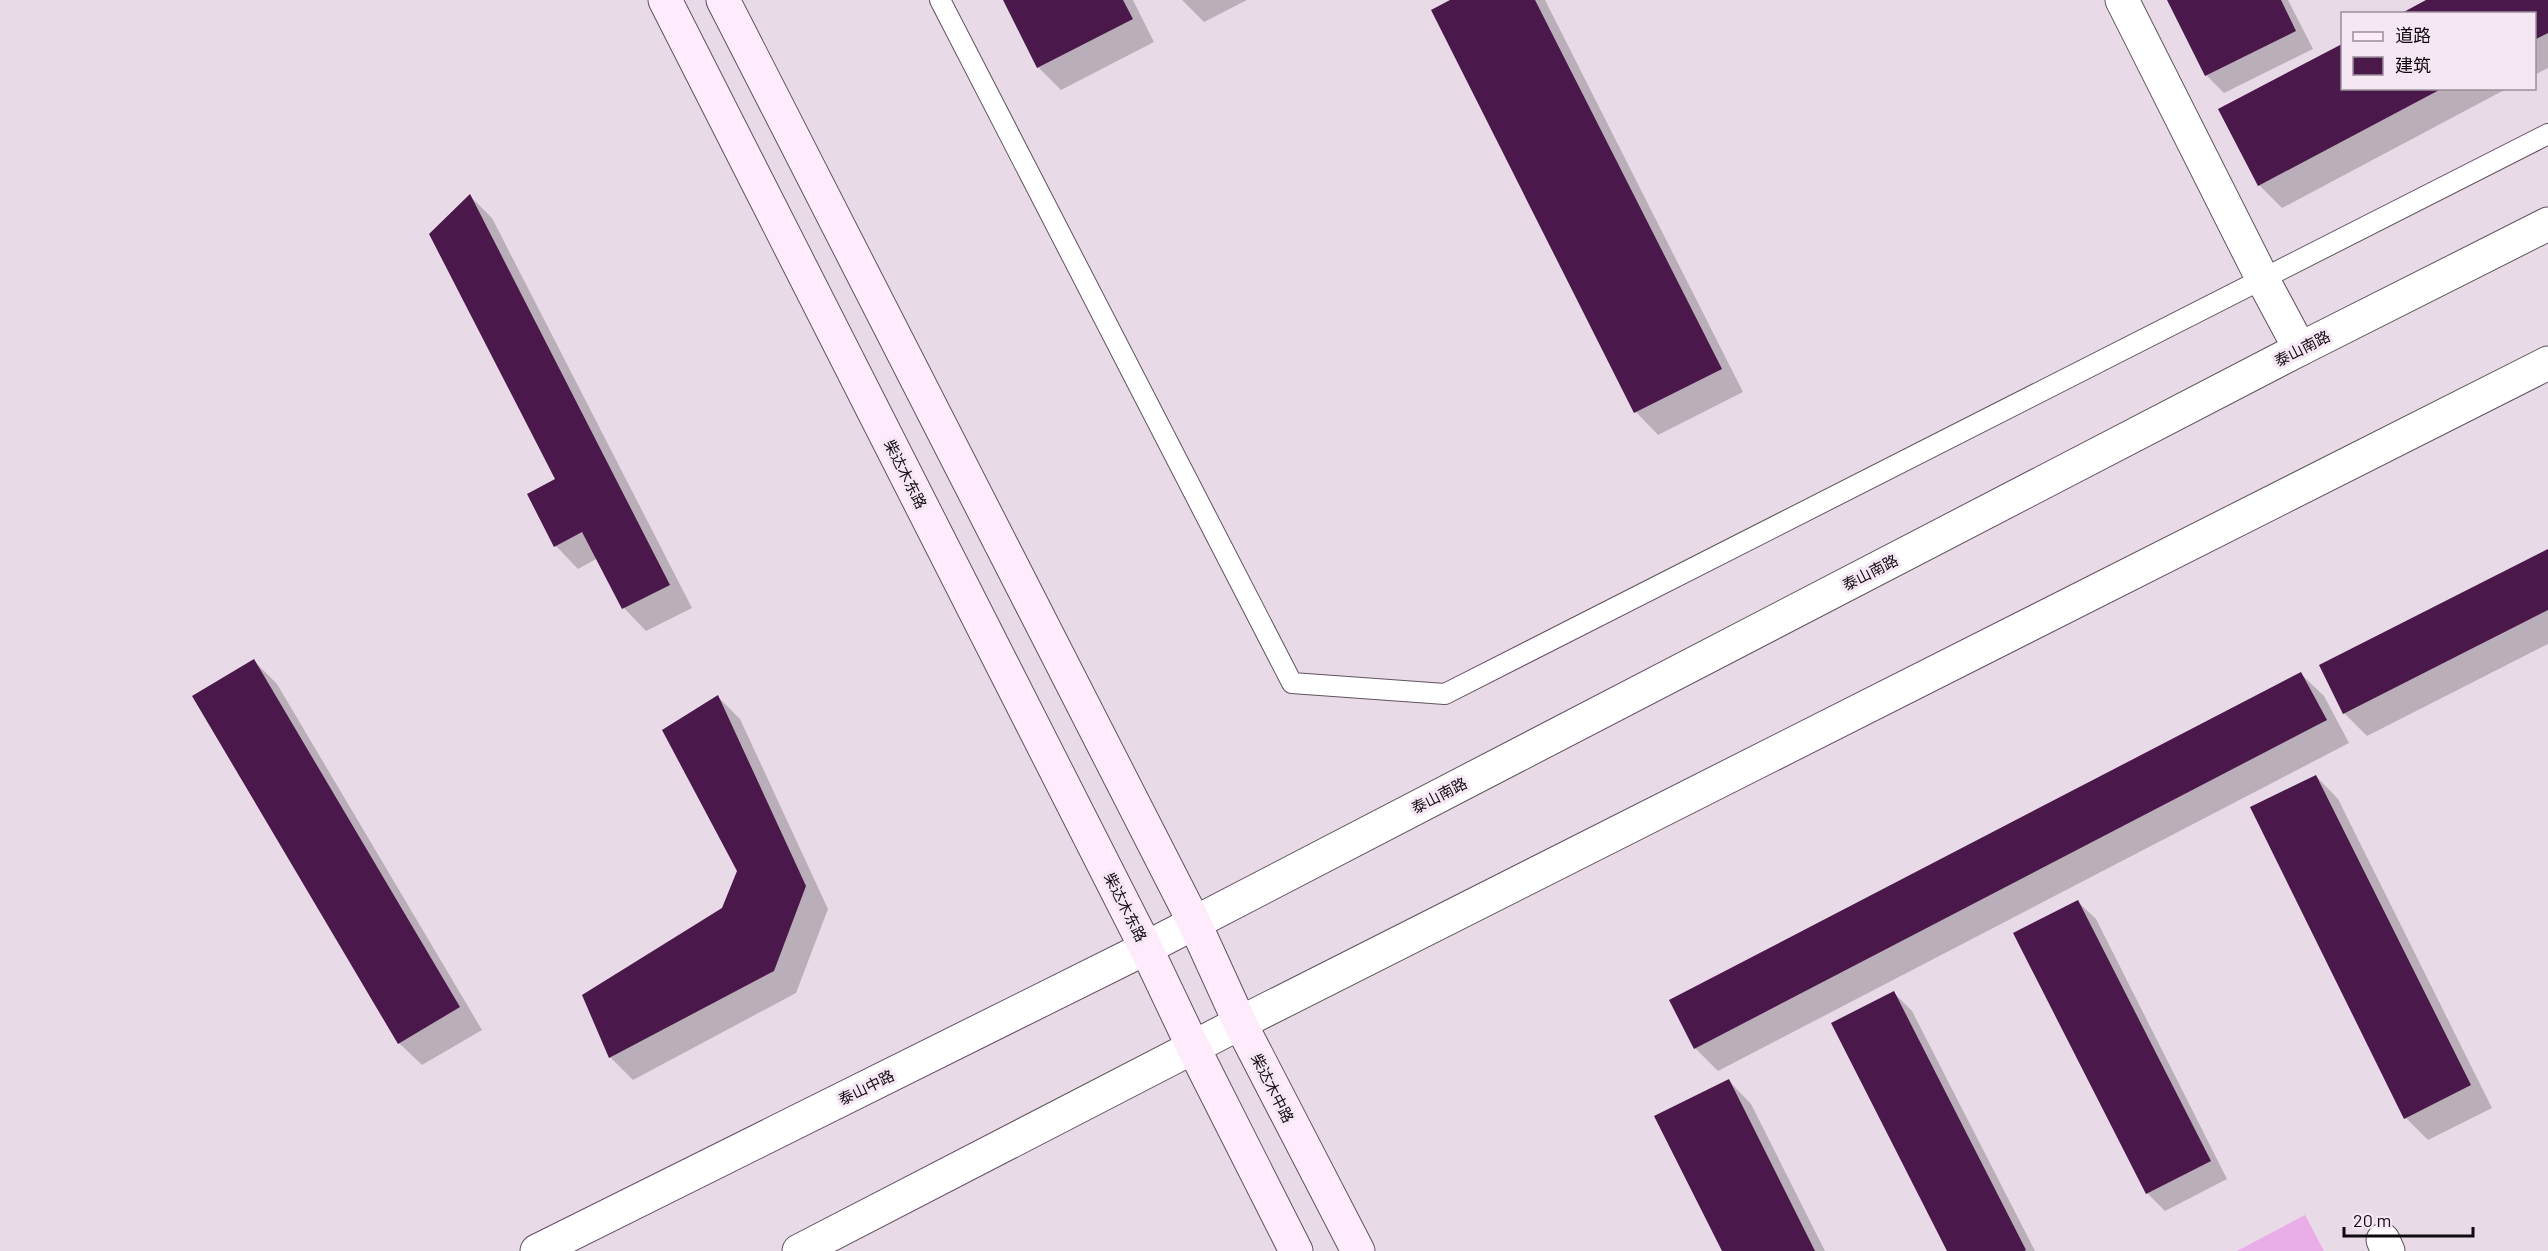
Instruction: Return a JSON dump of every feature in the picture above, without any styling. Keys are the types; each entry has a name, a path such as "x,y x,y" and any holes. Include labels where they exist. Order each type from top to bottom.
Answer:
{"main road":[{"name":"柴达木东路","path":"665,0 1146,948"},
{"path":"723,0 1194,922"},
{"name":"柴达木中路","path":"1194,922 1240,1023 1358,1251"},
{"path":"1146,948 1193,1047 1296,1251"}],"street":[{"path":"2122,0 2300,349"},
{"name":"泰山南路","path":"1194,922 2300,349 2548,224"},
{"path":"799,1251 1240,1023 2548,363"},
{"name":"泰山中路","path":"537,1251 1194,922"}],"lane":[{"path":"940,0 1292,683 1445,694 2548,134"}],"shaded area":[{"path":"2305,1215 2324,1251 2237,1251"}],"building":[{"path":"1003,0 1123,0 1133,19 1037,68"},
{"path":"1450,0 1535,0 1722,369 1634,413 1431,10"},
{"path":"2167,0 2281,0 2296,31 2205,76"},
{"path":"2426,0 2548,0 2548,33 2536,39 2536,12 2404,12"},
{"path":"2341,45 2341,90 2439,90 2258,186 2218,109"},
{"path":"470,194 670,585 622,609 582,532 554,547 527,494 555,479 429,234"},
{"path":"2548,549 2548,610 2343,714 2319,665"},
{"path":"254,659 460,1007 398,1044 192,696"},
{"path":"2301,672 2327,720 1694,1049 1669,1000"},
{"path":"718,695 806,886 774,971 609,1058 582,995 722,908 737,871 662,730"},
{"path":"2316,775 2471,1085 2404,1119 2250,807"},
{"path":"2078,900 2211,1161 2146,1194 2013,933"},
{"path":"1894,991 2026,1250 1947,1251 1831,1023"},
{"path":"1729,1079 1815,1251 1722,1251 1654,1116"}]}
